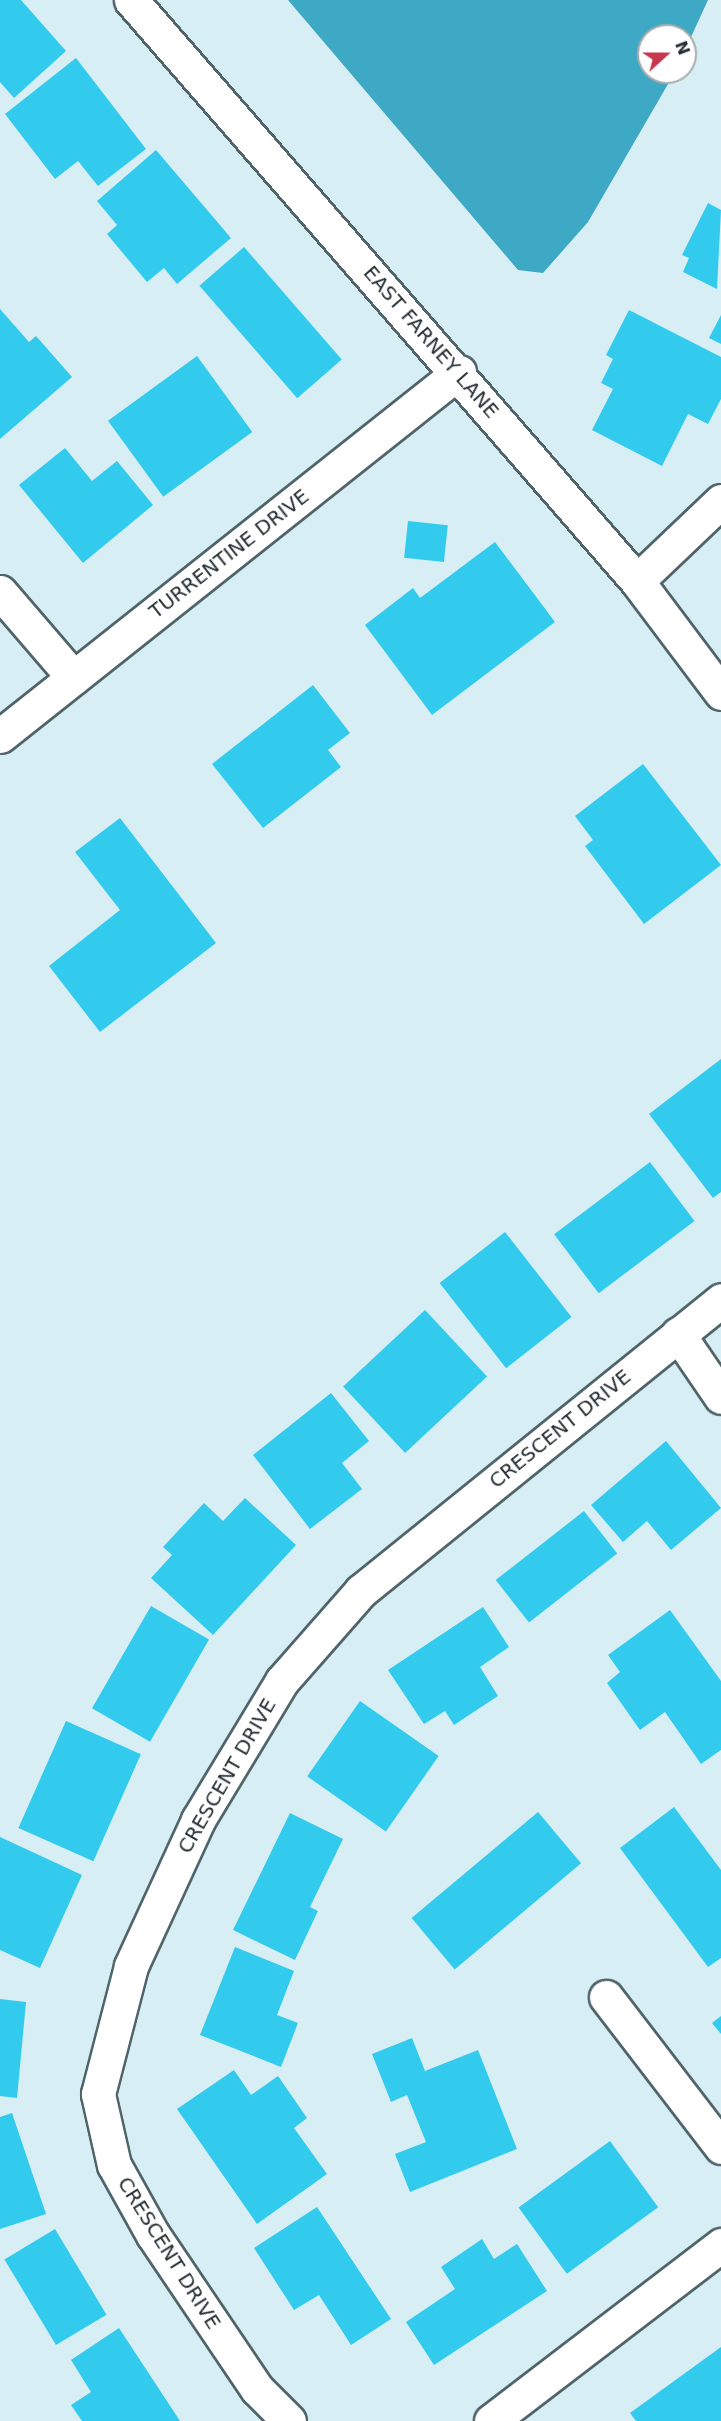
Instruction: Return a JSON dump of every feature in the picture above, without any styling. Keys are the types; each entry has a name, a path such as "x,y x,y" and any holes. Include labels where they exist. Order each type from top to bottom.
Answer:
{"street":[{"name":"EAST FARNEY LANE","path":"131,0 459,372 638,581 721,693"},
{"name":"TURRENTINE DRIVE","path":"0,736 459,372"},
{"path":"638,581 721,501"},
{"path":"0,592 74,678"},
{"name":"CRESCENT DRIVE","path":"289,2421 257,2389 153,2235 114,2165 99,2094 131,1966 198,1820 282,1681 361,1591 721,1300"},
{"path":"678,1334 721,1397"},
{"path":"606,1997 721,2147"},
{"path":"491,2421 721,2245"}],"water":[{"path":"288,0 708,0 697,24 637,24 637,84 668,84 588,222 543,273 518,270"}],"building":[{"path":"0,0 21,0 66,51 14,98 0,82"},
{"path":"76,58 146,149 98,186 78,161 55,179 5,114"},
{"path":"156,150 231,238 177,284 164,268 147,282 107,234 117,225 97,201"},
{"path":"708,203 721,210 717,289 683,272 689,258 682,255"},
{"path":"244,247 342,359 297,398 199,286"},
{"path":"0,309 29,342 36,336 72,377 0,439"},
{"path":"629,310 721,357 721,399 708,424 688,414 662,466 592,430 613,389 601,383 613,359 606,355"},
{"path":"721,315 721,344 709,338"},
{"path":"197,356 252,432 163,497 108,421"},
{"path":"65,448 92,481 117,461 153,505 83,563 19,485"},
{"path":"408,521 448,525 444,562 404,558"},
{"path":"495,542 555,622 432,715 365,625 413,588 420,598"},
{"path":"313,685 350,733 328,750 341,767 263,828 212,764"},
{"path":"643,764 721,865 644,924 585,846 593,840 575,816"},
{"path":"120,818 216,943 100,1032 49,966 120,910 75,852"},
{"path":"721,1059 721,1192 713,1198 649,1114"},
{"path":"650,1162 695,1221 599,1293 554,1234"},
{"path":"505,1232 571,1317 506,1368 440,1283"},
{"path":"425,1310 487,1377 405,1453 343,1386"},
{"path":"331,1393 369,1441 342,1463 362,1489 310,1529 253,1455"},
{"path":"666,1441 721,1508 671,1550 647,1521 623,1542 591,1505"},
{"path":"245,1498 296,1545 213,1635 151,1578 172,1555 163,1547 204,1503 223,1521"},
{"path":"584,1511 617,1554 529,1623 496,1580"},
{"path":"151,1606 209,1640 150,1742 92,1708"},
{"path":"483,1607 509,1647 480,1667 498,1696 454,1725 445,1711 424,1724 388,1670"},
{"path":"670,1610 721,1681 721,1750 701,1764 665,1712 640,1730 607,1683 620,1672 608,1655"},
{"path":"360,1701 439,1756 386,1831 307,1776"},
{"path":"66,1721 141,1754 93,1861 18,1828"},
{"path":"674,1807 721,1870 721,1958 708,1967 620,1848"},
{"path":"538,1812 581,1863 455,1969 412,1918"},
{"path":"290,1813 343,1839 310,1907 318,1911 295,1960 233,1930"},
{"path":"0,1837 82,1875 40,1968 0,1950"},
{"path":"235,1947 294,1971 277,2015 298,2023 281,2067 200,2035"},
{"path":"0,1999 26,2002 17,2098 0,2096"},
{"path":"721,2016 721,2034 712,2023"},
{"path":"412,2038 425,2071 478,2050 517,2149 410,2192 395,2154 426,2142 407,2095 391,2102 372,2054"},
{"path":"234,2070 251,2095 278,2076 307,2118 294,2128 327,2174 257,2224 177,2109"},
{"path":"12,2113 46,2214 0,2229 0,2117"},
{"path":"610,2141 658,2207 567,2274 519,2207"},
{"path":"317,2207 391,2319 351,2345 319,2295 294,2310 254,2248"},
{"path":"55,2229 107,2315 56,2345 4,2259"},
{"path":"482,2239 494,2259 517,2244 547,2291 434,2365 406,2322 455,2289 441,2267"},
{"path":"119,2328 180,2421 82,2421 71,2405 91,2392 71,2360"},
{"path":"721,2347 721,2421 636,2421 630,2413"}]}
